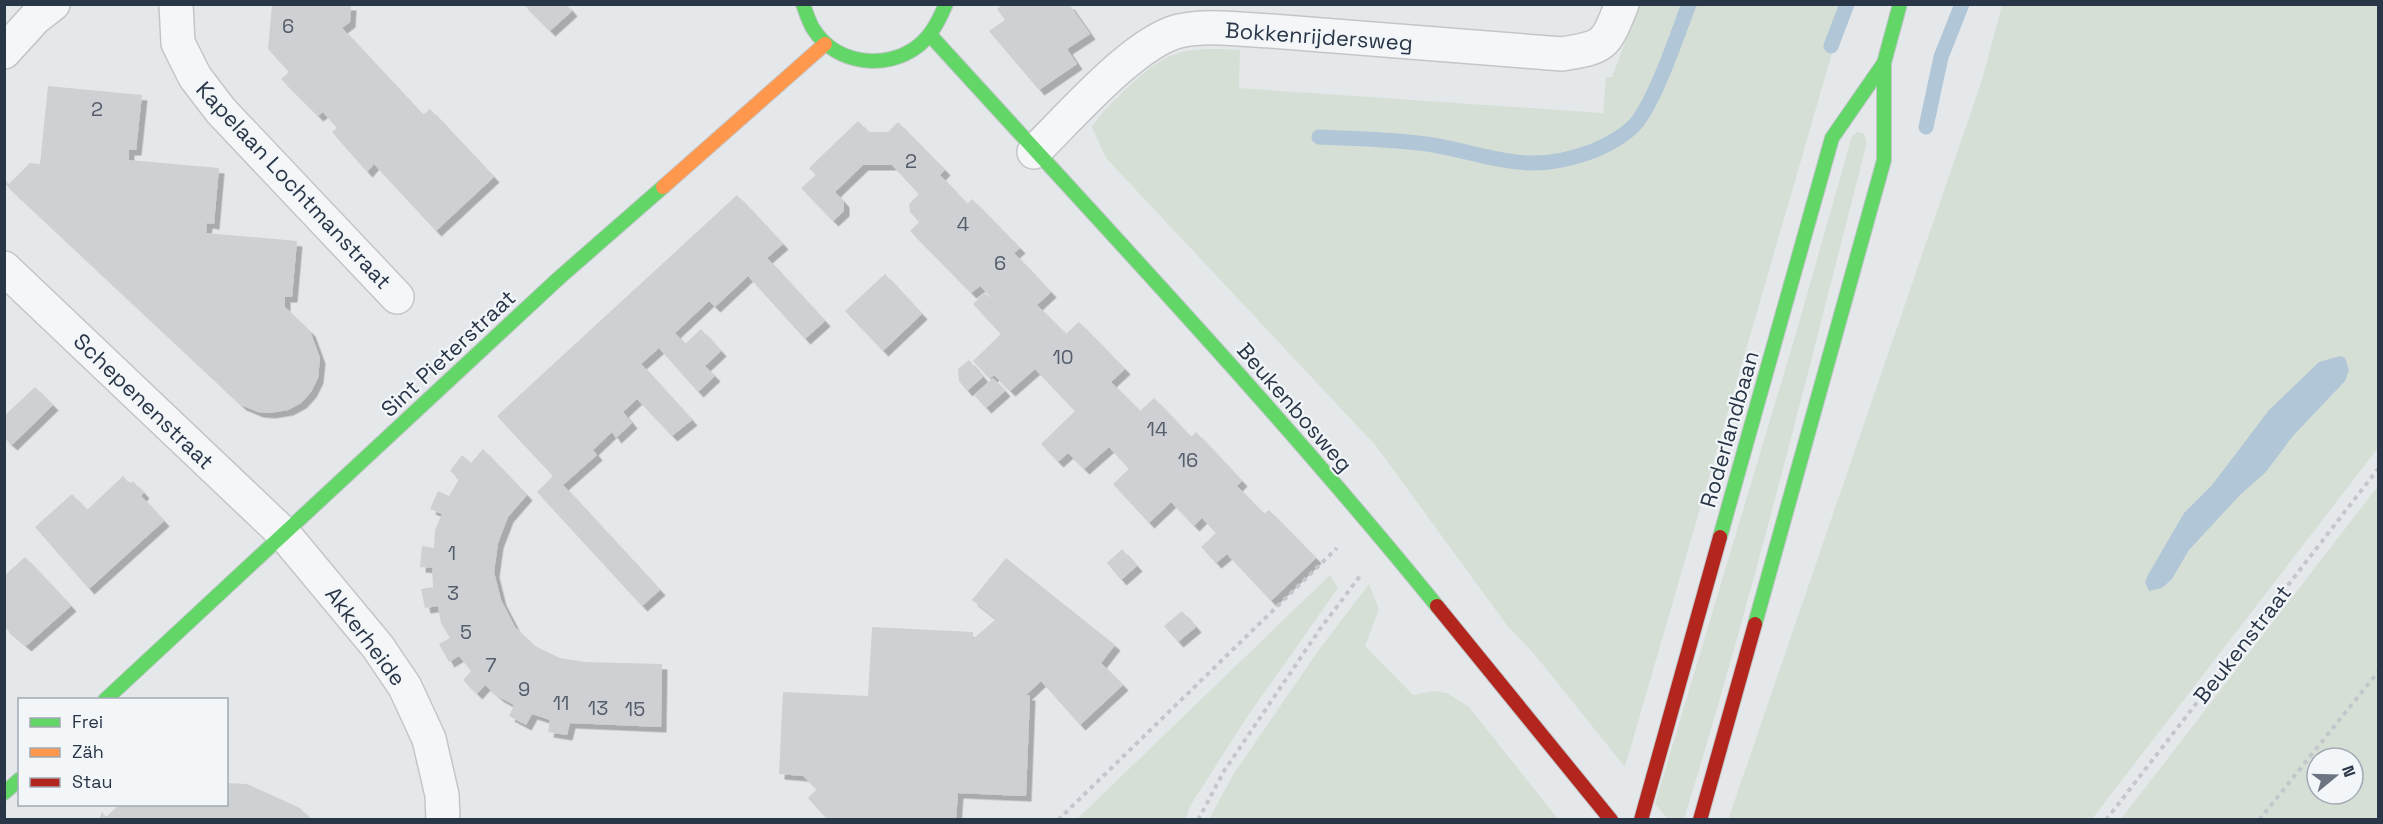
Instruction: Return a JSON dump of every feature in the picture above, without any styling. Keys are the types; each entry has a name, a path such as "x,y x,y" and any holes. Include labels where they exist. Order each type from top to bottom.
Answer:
{"street":[{"path":"4,52 35,18 53,4"},
{"name":"Kapelaan Lochtmanstraat","path":"176,4 178,43 195,77 229,119 397,297"},
{"path":"803,4 809,22 825,44 845,56 867,63 893,60 916,50 931,36 946,4"},
{"name":"Bokkenrijdersweg","path":"1034,152 1139,50 1160,38 1179,31 1223,29 1262,31 1562,54 1595,49 1610,33 1622,4"},
{"name":"Roderlandbaan","path":"1700,819 1884,160 1884,63 1900,4"},
{"name":"Beukenbosweg","path":"931,36 1034,152 1203,334 1366,518 1611,819"},
{"name":"Sint Pieterstraat","path":"106,698 559,278 825,44"},
{"name":"Roderlandbaan","path":"1641,819 1832,138 1884,63"},
{"name":"Schepenenstraat","path":"4,267 284,534"},
{"name":"Akkerheide","path":"284,534 378,647 405,687 429,739 442,795 443,819"},
{"path":"4,793 18,781"}],"path":[{"name":"Beukenstraat","path":"2106,819 2379,469"},
{"path":"1058,819 1345,540"},
{"path":"1198,819 1224,771 1320,628 1366,567"},
{"path":"2259,819 2379,672"}],"shaded area":[{"path":"1639,5 1846,5 1625,767 1535,655 1506,624 1376,446 1106,158 1092,127 1112,102 1165,58 1190,50 1204,49 1240,50 1239,88 1603,113 1606,77 1612,77"},
{"path":"2002,5 2378,5 2378,448 2092,819 1728,820 1982,80"},
{"path":"1858,132 1864,134 1867,142 1734,651 1684,819 1668,819 1655,804 1797,330 1852,136"},
{"path":"2378,486 2378,819 2121,819"},
{"path":"1330,575 1338,588 1247,717 1190,806 1186,819 1077,819"},
{"path":"1369,584 1379,609 1365,646 1413,695 1434,691 1447,693 1469,707 1558,819 1209,819 1233,775 1318,651"}],"water":[{"path":"2340,356 2345,358 2349,370 2345,381 2292,437 2266,472 2240,495 2189,550 2172,579 2162,588 2149,591 2145,582 2148,575 2184,513 2212,485 2269,410 2319,362"}],"building":[{"path":"523,4 566,4 572,11 550,31"},
{"path":"1003,4 1069,4 1090,34 1067,49 1077,64 1039,90 989,31 1005,20 997,9"},
{"path":"272,5 351,5 350,22 342,28 423,115 430,109 494,177 436,231 374,164 367,172 332,132 337,128 323,112 318,116 281,79 289,72 268,49"},
{"path":"48,86 142,95 136,150 129,150 129,160 219,168 214,224 207,223 206,233 297,241 292,297 285,297 285,307 310,331 320,358 318,378 311,392 301,403 288,410 270,413 258,412 241,405 4,183 4,179 9,184 30,163 40,164"},
{"path":"858,121 869,132 888,132 898,122 945,170 940,175 967,204 972,199 1020,248 1014,253 1051,292 1037,305 1066,334 1079,322 1125,369 1111,382 1140,411 1154,398 1191,437 1196,432 1242,481 1237,486 1264,514 1269,510 1316,558 1271,601 1227,554 1216,563 1201,547 1216,533 1202,518 1194,526 1171,502 1149,523 1113,484 1129,469 1109,447 1084,469 1068,453 1058,462 1041,444 1075,411 1035,369 1010,391 994,375 990,379 973,361 1001,334 973,304 984,293 993,299 980,286 971,293 910,231 919,222 910,212 909,204 919,194 892,165 863,165 835,192 844,202 844,211 833,221 801,188 816,175 809,168"},
{"path":"737,195 783,244 767,258 825,321 805,339 748,276 715,307 709,301 675,333 685,344 701,329 721,351 705,366 715,376 698,392 659,348 641,364 692,420 672,436 637,399 623,412 632,423 616,438 612,432 593,450 597,455 563,485 660,590 642,606 537,492 553,476 497,416"},
{"path":"885,274 922,314 883,351 845,311"},
{"path":"969,360 983,377 967,391 959,381 958,369"},
{"path":"993,378 1005,391 986,408 974,395"},
{"path":"35,387 53,405 12,445 4,438 4,416"},
{"path":"483,449 527,495 508,517 498,543 494,572 501,600 515,627 535,646 560,658 585,662 662,664 661,727 570,723 567,735 548,732 550,720 532,714 526,725 509,716 514,705 499,697 485,685 477,694 463,680 471,671 459,656 449,662 439,644 450,638 441,623 438,606 425,608 421,589 433,587 432,568 420,567 422,546 434,548 435,530 442,514 430,509 438,491 449,496 459,479 450,471 462,455 471,463"},
{"path":"123,476 130,484 133,481 144,493 141,496 164,521 89,589 35,527 72,494 87,510"},
{"path":"1122,549 1137,566 1121,580 1107,563"},
{"path":"25,557 71,606 26,646 4,627 4,576"},
{"path":"1006,558 1115,645 1101,663 1123,685 1080,725 1041,681 1026,695 1030,695 1026,796 958,793 956,819 827,819 808,798 817,789 803,776 779,774 783,692 868,696 872,627 973,632 973,639 996,619 972,600"},
{"path":"1182,611 1196,627 1178,642 1164,626"},
{"path":"228,783 247,784 300,808 310,819 99,819 102,812 106,817 118,806 228,806"}],"waterway":[{"path":"1319,137 1419,143 1512,162 1530,163 1549,162 1593,151 1617,139 1638,121 1659,81 1689,4"},
{"path":"1831,46 1847,4"},
{"path":"1926,127 1941,57 1962,4"}],"traffic: fast":[{"path":"803,4 812,27 823,41 848,57 877,61 905,54 923,42 938,21 946,4"},
{"path":"1755,624 1884,160 1884,63 1900,4"},
{"path":"931,36 1252,389 1437,606"},
{"path":"1720,537 1832,138 1884,63"},
{"path":"107,698 559,278 663,187"},
{"path":"4,793 18,781"}],"traffic: slow":[{"path":"663,187 825,44"}],"traffic: jam":[{"path":"1641,820 1720,537"},
{"path":"1437,606 1611,820"},
{"path":"1700,820 1755,624"}]}
